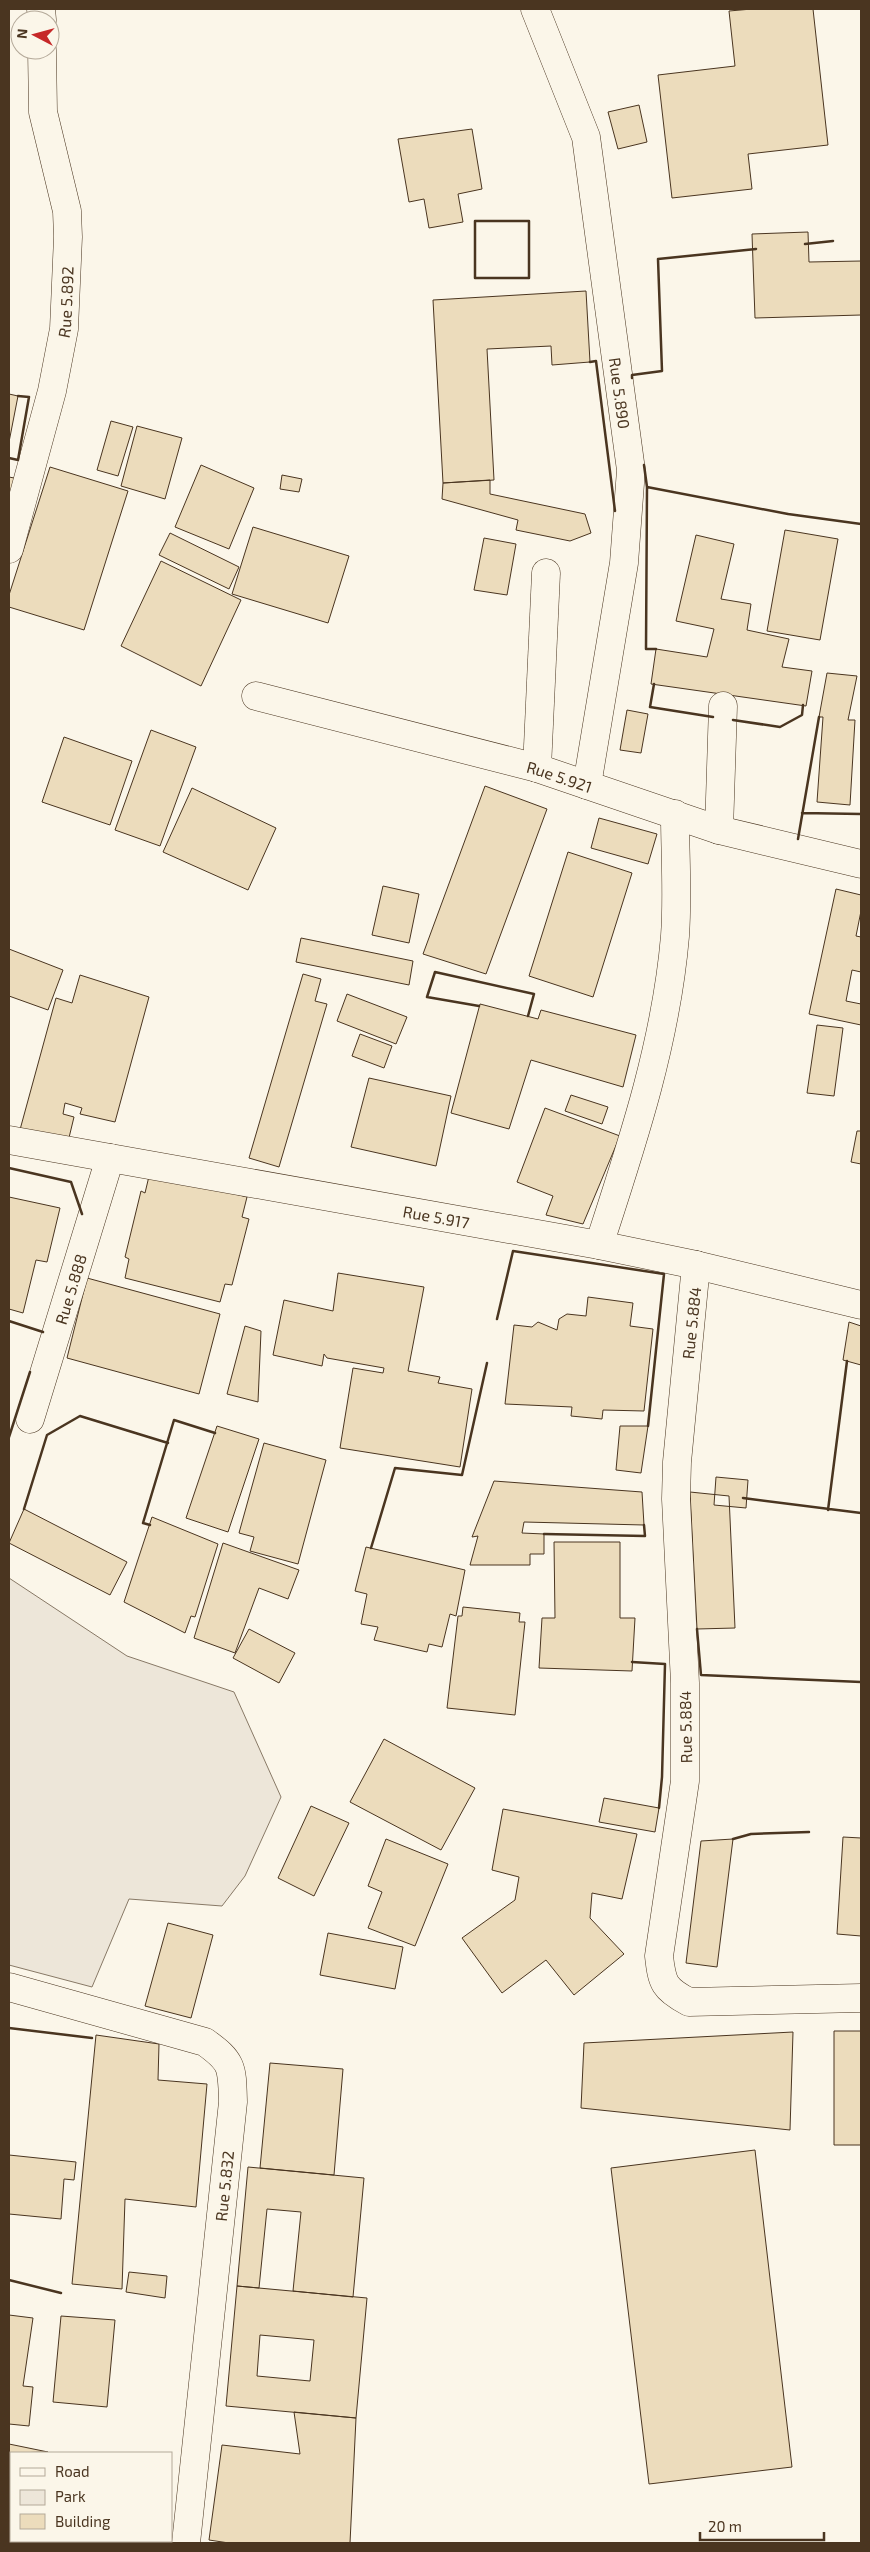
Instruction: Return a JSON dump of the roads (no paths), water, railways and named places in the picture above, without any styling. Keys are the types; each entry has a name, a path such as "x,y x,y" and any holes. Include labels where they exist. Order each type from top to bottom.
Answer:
{"street":[{"name":"Rue 5.890","path":"536,9 586,137 631,470 624,563 587,785"},
{"name":"Rue 5.892","path":"9,549 52,391 64,329 68,237 67,211 43,112 42,60"},
{"path":"537,768 546,573"},
{"name":"Rue 5.921","path":"256,696 537,768 719,830 861,864"},
{"path":"719,830 724,706"},
{"path":"599,1245 641,1116 660,1033 674,936 675,814"},
{"name":"Rue 5.917","path":"9,1140 599,1245 696,1265 861,1304"},
{"name":"Rue 5.888","path":"30,1419 110,1158"},
{"name":"Rue 5.884","path":"696,1265 677,1462 676,1499 685,1683 685,1782 659,1956 662,1979 672,1993 689,2002 861,1998"},
{"name":"Rue 5.832","path":"9,1986 205,2042 226,2057 232,2075 233,2102 186,2543"}]}
